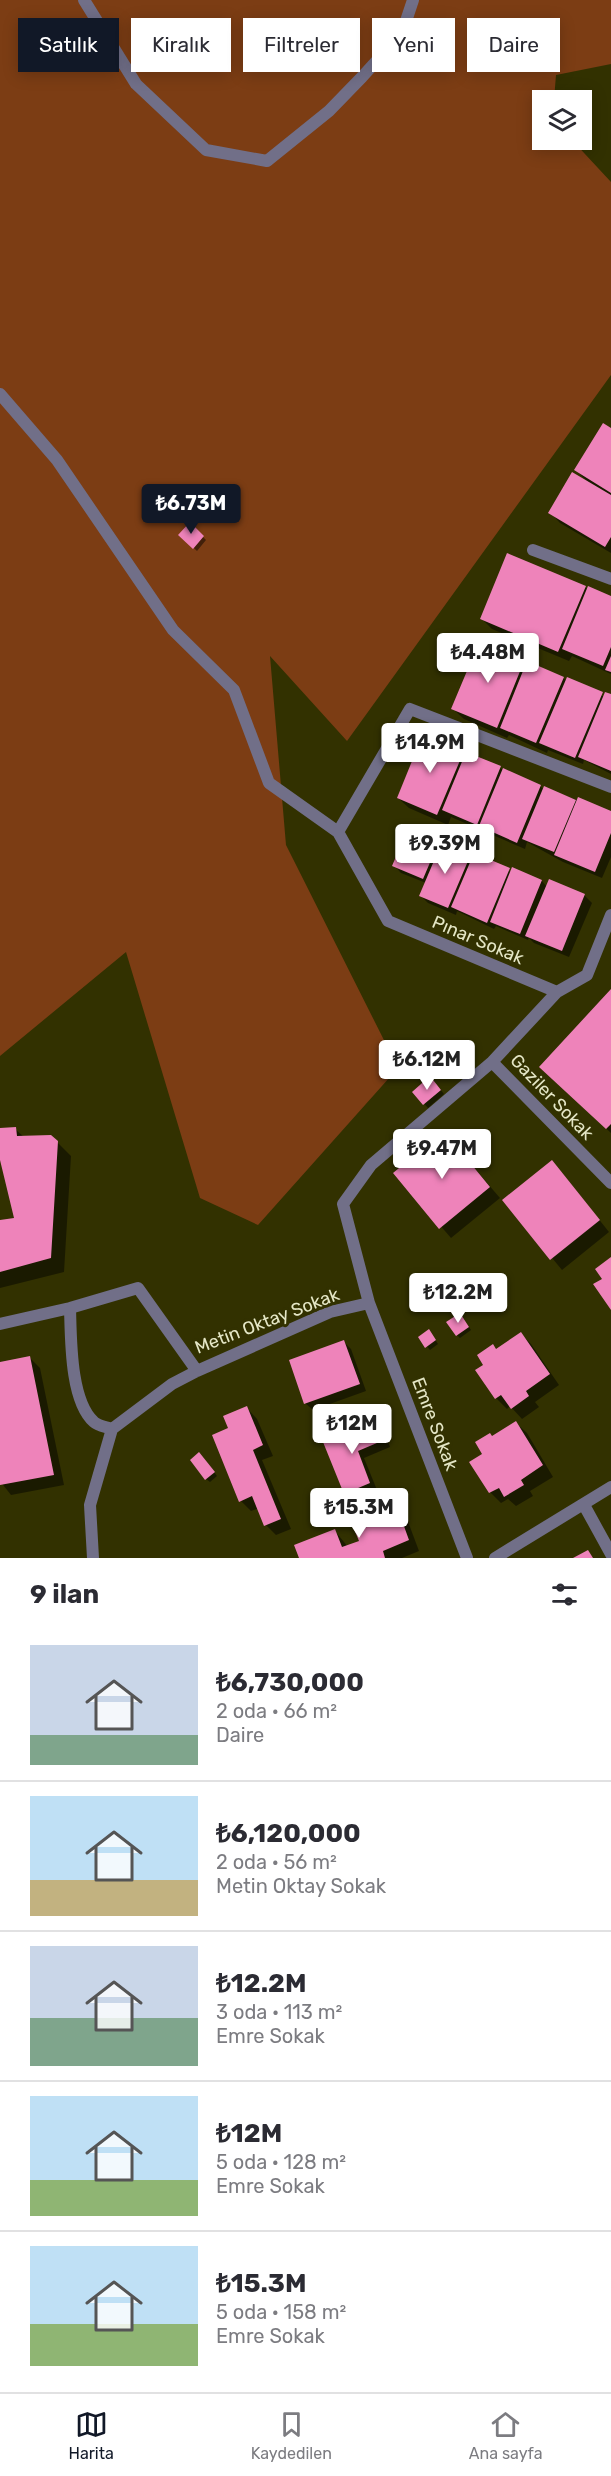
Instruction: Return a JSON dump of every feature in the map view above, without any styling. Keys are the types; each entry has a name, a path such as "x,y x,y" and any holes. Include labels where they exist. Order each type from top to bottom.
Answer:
{"street":[{"path":"84,0 136,84 206,150 267,161 329,111 402,33 412,0"},
{"path":"0,394 57,460 173,630 234,690 269,783 338,832 410,709 611,787"},
{"path":"533,550 611,579"},
{"name":"Pınar Sokak","path":"338,832 388,921 557,992"},
{"path":"557,992 588,975 611,915"},
{"name":"Metin Oktay Sokak","path":"0,1324 70,1308 138,1288 198,1371 330,1312 369,1304 343,1204 371,1165 492,1062 557,992"},
{"name":"Gaziler Sokak","path":"492,1062 611,1183"},
{"name":"Emre Sokak","path":"369,1304 467,1558"},
{"path":"70,1308 73,1375 85,1407 94,1422 112,1429"},
{"path":"93,1558 90,1505 112,1429 172,1384 198,1371"},
{"path":"495,1558 611,1487"},
{"path":"584,1505 611,1554"}],"shaded area":[{"path":"0,0 611,0 611,64 556,75 555,90 532,90 532,150 581,150 611,182 611,375 347,741 270,656 286,845 398,1068 258,1225 200,1198 126,952 0,1056"}],"building":[{"path":"603,423 611,428 611,493 574,470"},
{"path":"572,472 611,495 611,537 605,547 548,513"},
{"path":"190,522 204,536 193,549 178,535"},
{"path":"507,553 586,586 558,652 480,619"},
{"path":"588,586 611,596 611,647 603,666 562,649"},
{"path":"480,640 525,659 497,728 451,709"},
{"path":"611,656 611,672 605,670"},
{"path":"527,661 564,677 536,743 500,728"},
{"path":"567,677 603,692 575,758 539,743"},
{"path":"605,692 611,694 611,771 578,757"},
{"path":"423,734 464,751 437,815 397,798"},
{"path":"466,752 501,766 477,825 442,810"},
{"path":"503,768 541,785 517,843 479,826"},
{"path":"544,786 576,800 554,852 522,839"},
{"path":"578,797 611,811 611,833 595,872 554,855"},
{"path":"409,826 440,839 423,879 392,866"},
{"path":"442,842 471,854 448,908 419,896"},
{"path":"474,853 510,868 487,923 451,907"},
{"path":"512,867 542,880 520,934 490,922"},
{"path":"549,879 585,894 562,951 525,936"},
{"path":"611,989 611,1124 606,1129 539,1067"},
{"path":"430,1076 441,1090 423,1105 412,1092"},
{"path":"16,1127 17,1136 51,1135 58,1141 51,1258 0,1272 0,1220 14,1218 0,1160 0,1128"},
{"path":"444,1131 490,1187 439,1229 393,1173"},
{"path":"552,1160 600,1220 550,1260 502,1200"},
{"path":"611,1257 611,1310 593,1284 602,1279 595,1269"},
{"path":"460,1313 469,1327 456,1336 446,1322"},
{"path":"429,1329 436,1340 425,1348 418,1337"},
{"path":"521,1332 550,1374 526,1391 529,1396 511,1409 501,1395 495,1399 475,1370 483,1365 477,1355 493,1344 496,1349"},
{"path":"344,1340 360,1384 304,1404 289,1360"},
{"path":"30,1356 54,1475 0,1485 0,1362"},
{"path":"247,1406 263,1445 253,1450 281,1519 264,1526 252,1496 239,1502 212,1435 228,1428 223,1416"},
{"path":"376,1420 384,1440 358,1451 370,1483 344,1494 323,1442"},
{"path":"516,1421 543,1465 521,1480 524,1485 504,1497 499,1488 489,1493 469,1462 482,1454 475,1442 490,1433 492,1436"},
{"path":"199,1452 215,1472 205,1480 190,1460"},
{"path":"397,1507 409,1540 383,1551 385,1558 299,1558 294,1545 335,1529 342,1547 359,1541 352,1524"},
{"path":"588,1550 593,1558 573,1558"}]}
